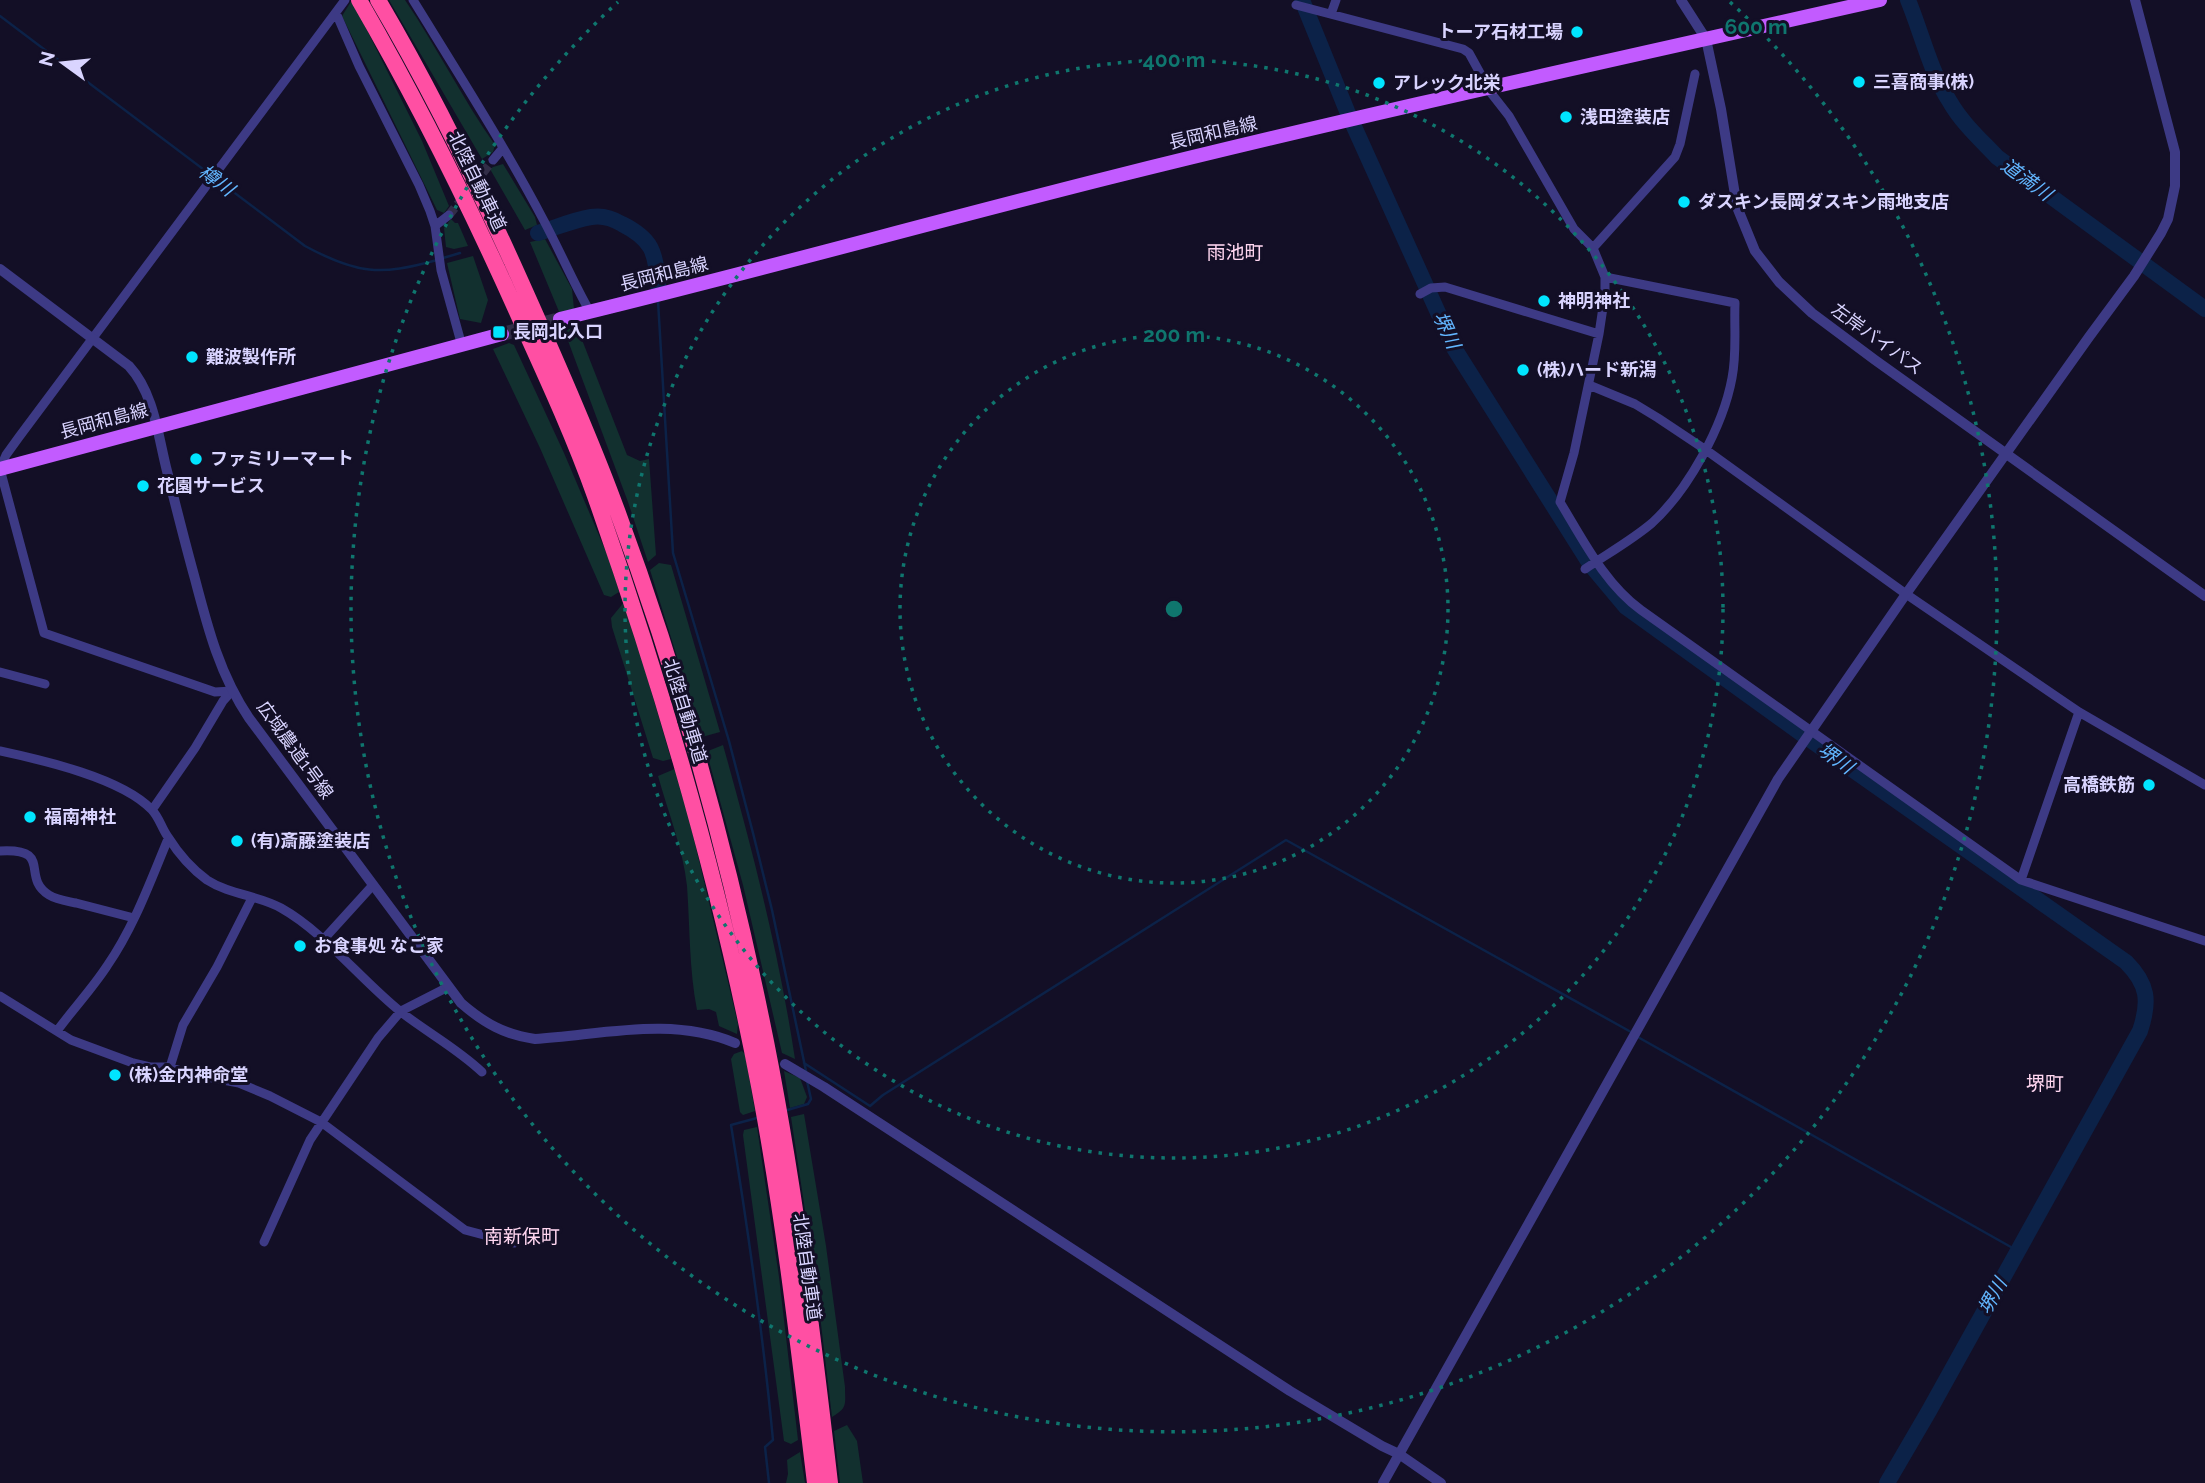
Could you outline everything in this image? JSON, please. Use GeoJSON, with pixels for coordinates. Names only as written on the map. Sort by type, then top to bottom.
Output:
{"type":"FeatureCollection","features":[{"type":"Feature","properties":{"kind":"highway","name":"北陸自動車道"},"geometry":{"type":"LineString","coordinates":[[359,0],[452,172],[556,400],[594,494],[678,751],[721,913],[758,1081],[788,1265],[815,1483]]}},
{"type":"Feature","properties":{"kind":"highway","name":"北陸自動車道"},"geometry":{"type":"LineString","coordinates":[[378,0],[428,89],[467,168],[567,383],[623,526],[674,678],[722,848],[764,1031],[788,1160],[830,1483]]}},
{"type":"Feature","properties":{"kind":"main road","name":"長岡和島線"},"geometry":{"type":"LineString","coordinates":[[560,319],[725,279],[1104,179],[1428,102],[1880,0]]}},
{"type":"Feature","properties":{"kind":"main road","name":"長岡和島線"},"geometry":{"type":"LineString","coordinates":[[0,469],[502,334]]}},
{"type":"Feature","properties":{"kind":"street"},"geometry":{"type":"LineString","coordinates":[[232,691],[215,692],[44,632],[0,469],[19,437],[345,0]]}},
{"type":"Feature","properties":{"kind":"street"},"geometry":{"type":"LineString","coordinates":[[413,0],[545,222],[571,279],[590,312]]}},
{"type":"Feature","properties":{"kind":"street"},"geometry":{"type":"LineString","coordinates":[[1331,14],[1336,0]]}},
{"type":"Feature","properties":{"kind":"street","name":"左岸バイパス"},"geometry":{"type":"LineString","coordinates":[[1681,0],[1706,39],[1737,207],[1755,251],[1779,282],[1812,313],[2205,596]]}},
{"type":"Feature","properties":{"kind":"street"},"geometry":{"type":"LineString","coordinates":[[1383,1483],[1771,791],[1906,594],[2150,253],[2168,219],[2175,186],[2175,152],[2135,0]]}},
{"type":"Feature","properties":{"kind":"street"},"geometry":{"type":"LineString","coordinates":[[1296,5],[1463,49],[1469,53],[1574,229],[1593,248],[1605,277],[1605,294],[1589,385],[1560,502],[1612,584],[1630,602],[2021,880],[2205,941]]}},
{"type":"Feature","properties":{"kind":"street"},"geometry":{"type":"LineString","coordinates":[[336,13],[359,66],[419,185],[435,226],[441,270],[462,346]]}},
{"type":"Feature","properties":{"kind":"street"},"geometry":{"type":"LineString","coordinates":[[1593,248],[1675,157],[1695,74]]}},
{"type":"Feature","properties":{"kind":"street"},"geometry":{"type":"LineString","coordinates":[[493,160],[503,148]]}},
{"type":"Feature","properties":{"kind":"street"},"geometry":{"type":"LineString","coordinates":[[435,226],[449,215]]}},
{"type":"Feature","properties":{"kind":"street","name":"広域農道1号線"},"geometry":{"type":"LineString","coordinates":[[0,268],[129,366],[137,375],[156,427],[212,645],[232,691],[249,718],[461,1003],[478,1018],[515,1037],[535,1039],[664,1028],[693,1031],[735,1043]]}},
{"type":"Feature","properties":{"kind":"street"},"geometry":{"type":"LineString","coordinates":[[1585,569],[1650,524],[1675,499],[1706,450],[1732,380],[1735,346],[1735,303],[1605,277]]}},
{"type":"Feature","properties":{"kind":"street"},"geometry":{"type":"LineString","coordinates":[[1420,294],[1431,288],[1446,288],[1599,334]]}},
{"type":"Feature","properties":{"kind":"street"},"geometry":{"type":"LineString","coordinates":[[1589,385],[1635,404],[1706,450],[1906,594],[2079,712],[2205,785]]}},
{"type":"Feature","properties":{"kind":"street"},"geometry":{"type":"LineString","coordinates":[[0,672],[45,684]]}},
{"type":"Feature","properties":{"kind":"street"},"geometry":{"type":"LineString","coordinates":[[152,810],[232,691]]}},
{"type":"Feature","properties":{"kind":"street"},"geometry":{"type":"LineString","coordinates":[[2021,880],[2079,712]]}},
{"type":"Feature","properties":{"kind":"street"},"geometry":{"type":"LineString","coordinates":[[0,751],[55,765],[105,781],[125,791],[152,810],[168,839],[196,872],[211,883],[281,908],[323,940],[401,1011],[482,1072]]}},
{"type":"Feature","properties":{"kind":"street"},"geometry":{"type":"LineString","coordinates":[[57,1031],[107,967],[134,918],[168,839]]}},
{"type":"Feature","properties":{"kind":"street"},"geometry":{"type":"LineString","coordinates":[[0,851],[27,853],[32,859],[40,888],[53,898],[134,918]]}},
{"type":"Feature","properties":{"kind":"street"},"geometry":{"type":"LineString","coordinates":[[323,940],[373,885]]}},
{"type":"Feature","properties":{"kind":"street"},"geometry":{"type":"LineString","coordinates":[[170,1067],[183,1026],[252,898]]}},
{"type":"Feature","properties":{"kind":"street"},"geometry":{"type":"LineString","coordinates":[[264,1242],[310,1140],[377,1038],[401,1011],[448,987]]}},
{"type":"Feature","properties":{"kind":"street"},"geometry":{"type":"LineString","coordinates":[[0,996],[82,1045],[150,1068],[170,1067],[186,1073],[239,1083],[321,1122],[465,1230],[514,1243]]}},
{"type":"Feature","properties":{"kind":"street"},"geometry":{"type":"LineString","coordinates":[[785,1064],[1290,1391],[1399,1454],[1441,1483]]}},
{"type":"Feature","properties":{"kind":"green space"},"geometry":{"type":"Polygon","coordinates":[[[352,0],[422,141],[449,206],[444,213],[437,210],[342,16],[352,0]]]}},
{"type":"Feature","properties":{"kind":"green space"},"geometry":{"type":"Polygon","coordinates":[[[389,0],[405,0],[495,145],[493,152],[482,159],[389,0]]]}},
{"type":"Feature","properties":{"kind":"green space"},"geometry":{"type":"Polygon","coordinates":[[[503,164],[535,217],[537,225],[525,230],[490,169],[503,164]]]}},
{"type":"Feature","properties":{"kind":"green space"},"geometry":{"type":"Polygon","coordinates":[[[451,219],[458,223],[468,246],[454,249],[446,247],[444,228],[451,219]]]}},
{"type":"Feature","properties":{"kind":"green space"},"geometry":{"type":"Polygon","coordinates":[[[545,239],[572,289],[574,309],[560,314],[530,242],[545,239]]]}},
{"type":"Feature","properties":{"kind":"green space"},"geometry":{"type":"Polygon","coordinates":[[[473,256],[488,300],[481,323],[460,319],[447,263],[473,256]]]}},
{"type":"Feature","properties":{"kind":"green space"},"geometry":{"type":"Polygon","coordinates":[[[577,327],[627,455],[640,461],[649,459],[656,555],[648,562],[564,330],[577,327]]]}},
{"type":"Feature","properties":{"kind":"green space"},"geometry":{"type":"Polygon","coordinates":[[[509,343],[514,345],[564,453],[612,566],[619,592],[611,597],[604,595],[540,448],[493,349],[509,343]]]}},
{"type":"Feature","properties":{"kind":"green space"},"geometry":{"type":"Polygon","coordinates":[[[659,563],[671,565],[720,732],[702,737],[650,570],[659,563]]]}},
{"type":"Feature","properties":{"kind":"green space"},"geometry":{"type":"Polygon","coordinates":[[[625,601],[671,759],[663,761],[653,758],[612,627],[611,618],[625,601]]]}},
{"type":"Feature","properties":{"kind":"green space"},"geometry":{"type":"Polygon","coordinates":[[[723,745],[764,901],[795,1059],[782,1053],[743,885],[709,761],[708,751],[723,745]]]}},
{"type":"Feature","properties":{"kind":"green space"},"geometry":{"type":"Polygon","coordinates":[[[677,768],[738,1024],[737,1034],[719,1026],[716,1012],[709,1009],[697,1010],[685,872],[658,776],[677,768]]]}},
{"type":"Feature","properties":{"kind":"green space"},"geometry":{"type":"Polygon","coordinates":[[[742,1051],[745,1054],[755,1111],[743,1115],[740,1112],[731,1059],[734,1054],[742,1051]]]}},
{"type":"Feature","properties":{"kind":"green space"},"geometry":{"type":"Polygon","coordinates":[[[784,1071],[800,1078],[807,1097],[804,1104],[790,1108],[784,1071]]]}},
{"type":"Feature","properties":{"kind":"green space"},"geometry":{"type":"Polygon","coordinates":[[[804,1114],[826,1246],[845,1387],[844,1405],[841,1411],[832,1417],[817,1290],[791,1117],[804,1114]]]}},
{"type":"Feature","properties":{"kind":"green space"},"geometry":{"type":"Polygon","coordinates":[[[757,1127],[779,1277],[798,1440],[791,1444],[784,1441],[743,1135],[744,1130],[757,1127]]]}},
{"type":"Feature","properties":{"kind":"green space"},"geometry":{"type":"Polygon","coordinates":[[[847,1425],[857,1441],[863,1483],[840,1483],[834,1431],[847,1425]]]}},
{"type":"Feature","properties":{"kind":"green space"},"geometry":{"type":"Polygon","coordinates":[[[800,1452],[805,1483],[786,1483],[787,1460],[800,1452]]]}},
{"type":"Feature","properties":{"kind":"waterway","name":"堺川"},"geometry":{"type":"LineString","coordinates":[[1302,0],[1347,111],[1454,348],[1590,564],[1626,607],[2126,962],[2143,986],[2146,1002],[2140,1031],[1887,1483]]}},
{"type":"Feature","properties":{"kind":"waterway","name":"道満川"},"geometry":{"type":"LineString","coordinates":[[1908,0],[1943,90],[1960,117],[1978,138],[1997,157],[2205,309]]}},
{"type":"Feature","properties":{"kind":"waterway","name":"樽川"},"geometry":{"type":"LineString","coordinates":[[0,16],[305,246],[340,262],[369,270],[400,268],[437,260]]}},
{"type":"Feature","properties":{"kind":"waterway","name":"樽川"},"geometry":{"type":"LineString","coordinates":[[538,233],[591,217],[614,220],[646,241],[654,255],[658,285]]}},
{"type":"Feature","properties":{"kind":"waterway","name":"樽川"},"geometry":{"type":"LineString","coordinates":[[443,258],[460,253]]}},
{"type":"Feature","properties":{"kind":"waterway"},"geometry":{"type":"LineString","coordinates":[[658,301],[673,553],[729,741],[753,833],[806,1071]]}},
{"type":"Feature","properties":{"kind":"waterway"},"geometry":{"type":"LineString","coordinates":[[804,1063],[870,1106],[883,1095],[1286,840],[1631,1032]]}},
{"type":"Feature","properties":{"kind":"waterway"},"geometry":{"type":"LineString","coordinates":[[1636,1036],[2018,1251]]}},
{"type":"Feature","properties":{"kind":"waterway"},"geometry":{"type":"LineString","coordinates":[[784,1111],[808,1104],[811,1099],[807,1081]]}},
{"type":"Feature","properties":{"kind":"waterway"},"geometry":{"type":"LineString","coordinates":[[757,1118],[731,1125],[755,1282],[769,1400],[773,1440],[765,1447],[769,1483]]}},
{"type":"Feature","properties":{"kind":"tunnel"},"geometry":{"type":"LineString","coordinates":[[449,215],[493,160]]}},
{"type":"Feature","properties":{"kind":"tunnel"},"geometry":{"type":"LineString","coordinates":[[502,334],[560,319]]}},
{"type":"Feature","properties":{"kind":"place","name":"トーア石材工場"},"geometry":{"type":"Point","coordinates":[1577,32]}},
{"type":"Feature","properties":{"kind":"place","name":"三喜商事(株)"},"geometry":{"type":"Point","coordinates":[1859,82]}},
{"type":"Feature","properties":{"kind":"place","name":"アレック北栄"},"geometry":{"type":"Point","coordinates":[1379,83]}},
{"type":"Feature","properties":{"kind":"place","name":"浅田塗装店"},"geometry":{"type":"Point","coordinates":[1566,117]}},
{"type":"Feature","properties":{"kind":"place","name":"ダスキン長岡ダスキン雨地支店"},"geometry":{"type":"Point","coordinates":[1684,202]}},
{"type":"Feature","properties":{"kind":"place","name":"神明神社"},"geometry":{"type":"Point","coordinates":[1544,301]}},
{"type":"Feature","properties":{"kind":"place","name":"長岡北入口"},"geometry":{"type":"Point","coordinates":[499,332]}},
{"type":"Feature","properties":{"kind":"place","name":"難波製作所"},"geometry":{"type":"Point","coordinates":[192,357]}},
{"type":"Feature","properties":{"kind":"place","name":"(株)ハード新潟"},"geometry":{"type":"Point","coordinates":[1523,370]}},
{"type":"Feature","properties":{"kind":"place","name":"ファミリーマート"},"geometry":{"type":"Point","coordinates":[196,459]}},
{"type":"Feature","properties":{"kind":"place","name":"花園サービス"},"geometry":{"type":"Point","coordinates":[143,486]}},
{"type":"Feature","properties":{"kind":"place","name":"高橋鉄筋"},"geometry":{"type":"Point","coordinates":[2149,785]}},
{"type":"Feature","properties":{"kind":"place","name":"福南神社"},"geometry":{"type":"Point","coordinates":[30,817]}},
{"type":"Feature","properties":{"kind":"place","name":"(有)斎藤塗装店"},"geometry":{"type":"Point","coordinates":[237,841]}},
{"type":"Feature","properties":{"kind":"place","name":"お食事処 なご家"},"geometry":{"type":"Point","coordinates":[300,946]}},
{"type":"Feature","properties":{"kind":"place","name":"(株)金内神命堂"},"geometry":{"type":"Point","coordinates":[115,1075]}},
{"type":"Feature","properties":{"kind":"district","name":"雨池町"},"geometry":{"type":"Point","coordinates":[1235,252]}},
{"type":"Feature","properties":{"kind":"district","name":"堺町"},"geometry":{"type":"Point","coordinates":[2045,1083]}},
{"type":"Feature","properties":{"kind":"district","name":"南新保町"},"geometry":{"type":"Point","coordinates":[522,1236]}}]}
